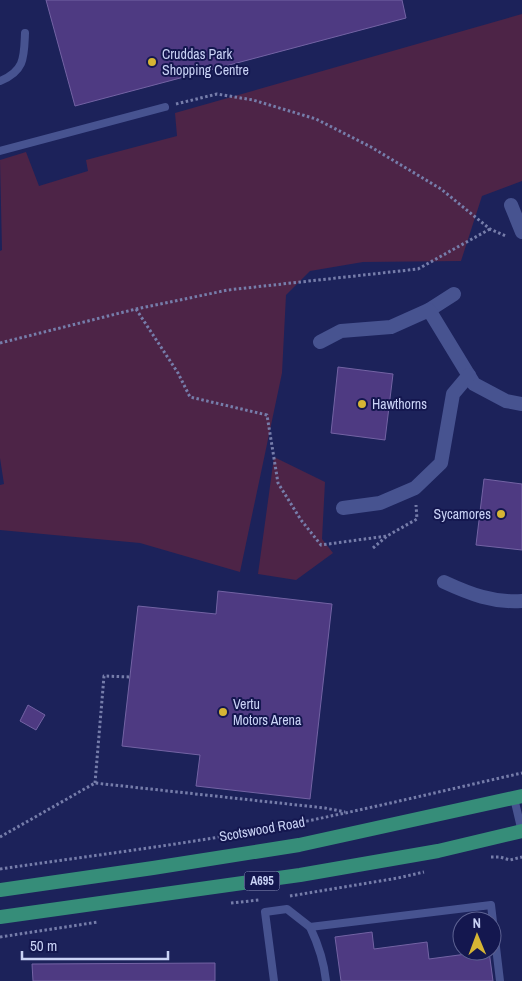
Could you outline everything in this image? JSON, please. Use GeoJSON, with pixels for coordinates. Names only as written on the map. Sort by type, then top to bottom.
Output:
{"type":"FeatureCollection","features":[{"type":"Feature","properties":{"kind":"main road","name":"Scotswood Road"},"geometry":{"type":"LineString","coordinates":[[0,890],[153,868],[299,844],[518,797]]}},
{"type":"Feature","properties":{"kind":"main road","name":"A695"},"geometry":{"type":"LineString","coordinates":[[0,917],[300,876],[428,852],[522,831]]}},
{"type":"Feature","properties":{"kind":"street"},"geometry":{"type":"LineString","coordinates":[[511,205],[518,236]]}},
{"type":"Feature","properties":{"kind":"street"},"geometry":{"type":"LineString","coordinates":[[320,342],[341,332],[392,327],[429,310],[454,294]]}},
{"type":"Feature","properties":{"kind":"street"},"geometry":{"type":"LineString","coordinates":[[429,310],[474,384],[506,401],[522,404]]}},
{"type":"Feature","properties":{"kind":"street"},"geometry":{"type":"LineString","coordinates":[[343,508],[380,503],[416,488],[441,463],[453,394],[469,375]]}},
{"type":"Feature","properties":{"kind":"street"},"geometry":{"type":"LineString","coordinates":[[444,582],[483,598],[501,602],[522,601]]}},
{"type":"Feature","properties":{"kind":"lane"},"geometry":{"type":"LineString","coordinates":[[0,82],[15,74],[24,59],[25,33]]}},
{"type":"Feature","properties":{"kind":"lane"},"geometry":{"type":"LineString","coordinates":[[0,151],[165,107]]}},
{"type":"Feature","properties":{"kind":"lane"},"geometry":{"type":"LineString","coordinates":[[518,797],[522,831]]}},
{"type":"Feature","properties":{"kind":"lane"},"geometry":{"type":"LineString","coordinates":[[310,928],[491,905],[500,981]]}},
{"type":"Feature","properties":{"kind":"lane"},"geometry":{"type":"LineString","coordinates":[[274,981],[265,912],[287,909],[310,928],[320,947],[326,981]]}},
{"type":"Feature","properties":{"kind":"path"},"geometry":{"type":"LineString","coordinates":[[165,107],[217,94],[253,100],[316,119],[372,147],[441,189],[490,229],[518,236]]}},
{"type":"Feature","properties":{"kind":"path"},"geometry":{"type":"LineString","coordinates":[[0,343],[136,309],[228,290],[418,269],[490,229]]}},
{"type":"Feature","properties":{"kind":"path"},"geometry":{"type":"LineString","coordinates":[[136,309],[178,373],[190,397],[267,415],[278,483],[301,520],[321,545],[387,536]]}},
{"type":"Feature","properties":{"kind":"path"},"geometry":{"type":"LineString","coordinates":[[373,548],[387,536],[417,519],[416,488]]}},
{"type":"Feature","properties":{"kind":"path"},"geometry":{"type":"LineString","coordinates":[[95,782],[104,676],[130,677]]}},
{"type":"Feature","properties":{"kind":"path","name":"Scotswood Road"},"geometry":{"type":"LineString","coordinates":[[0,869],[177,844],[348,812],[522,773]]}},
{"type":"Feature","properties":{"kind":"path"},"geometry":{"type":"LineString","coordinates":[[0,837],[95,782],[348,812]]}},
{"type":"Feature","properties":{"kind":"shaded area"},"geometry":{"type":"Polygon","coordinates":[[[522,14],[522,181],[482,196],[461,261],[363,262],[310,271],[286,295],[282,373],[240,572],[140,543],[0,530],[0,485],[4,484],[0,458],[0,251],[2,250],[0,160],[26,152],[39,186],[88,171],[86,160],[177,136],[175,113],[522,14]]]}},
{"type":"Feature","properties":{"kind":"shaded area"},"geometry":{"type":"Polygon","coordinates":[[[274,457],[325,482],[322,539],[333,553],[296,580],[258,574],[274,457]]]}},
{"type":"Feature","properties":{"kind":"building","name":"Cruddas Park Shopping Centre"},"geometry":{"type":"Polygon","coordinates":[[[46,0],[402,0],[406,18],[75,106],[46,0]]]}},
{"type":"Feature","properties":{"kind":"building","name":"Hawthorns"},"geometry":{"type":"Polygon","coordinates":[[[338,367],[393,374],[385,440],[331,433],[338,367]]]}},
{"type":"Feature","properties":{"kind":"building","name":"Sycamores"},"geometry":{"type":"Polygon","coordinates":[[[484,479],[522,484],[522,550],[476,545],[484,479]]]}},
{"type":"Feature","properties":{"kind":"building","name":"Vertu Motors Arena"},"geometry":{"type":"Polygon","coordinates":[[[218,591],[332,604],[310,799],[196,786],[200,755],[122,746],[138,606],[216,614],[218,591]]]}},
{"type":"Feature","properties":{"kind":"building"},"geometry":{"type":"Polygon","coordinates":[[[28,705],[45,715],[36,730],[20,721],[28,705]]]}},
{"type":"Feature","properties":{"kind":"building"},"geometry":{"type":"Polygon","coordinates":[[[372,932],[374,949],[427,942],[429,959],[452,956],[452,961],[490,961],[493,981],[341,981],[335,937],[372,932]]]}},
{"type":"Feature","properties":{"kind":"building"},"geometry":{"type":"Polygon","coordinates":[[[215,963],[215,981],[33,981],[32,964],[215,963]]]}},
{"type":"Feature","properties":{"kind":"place","name":"Cruddas Park Shopping Centre"},"geometry":{"type":"Point","coordinates":[152,62]}},
{"type":"Feature","properties":{"kind":"place","name":"Hawthorns"},"geometry":{"type":"Point","coordinates":[362,404]}},
{"type":"Feature","properties":{"kind":"place","name":"Sycamores"},"geometry":{"type":"Point","coordinates":[501,514]}},
{"type":"Feature","properties":{"kind":"place","name":"Vertu Motors Arena"},"geometry":{"type":"Point","coordinates":[223,712]}}]}
